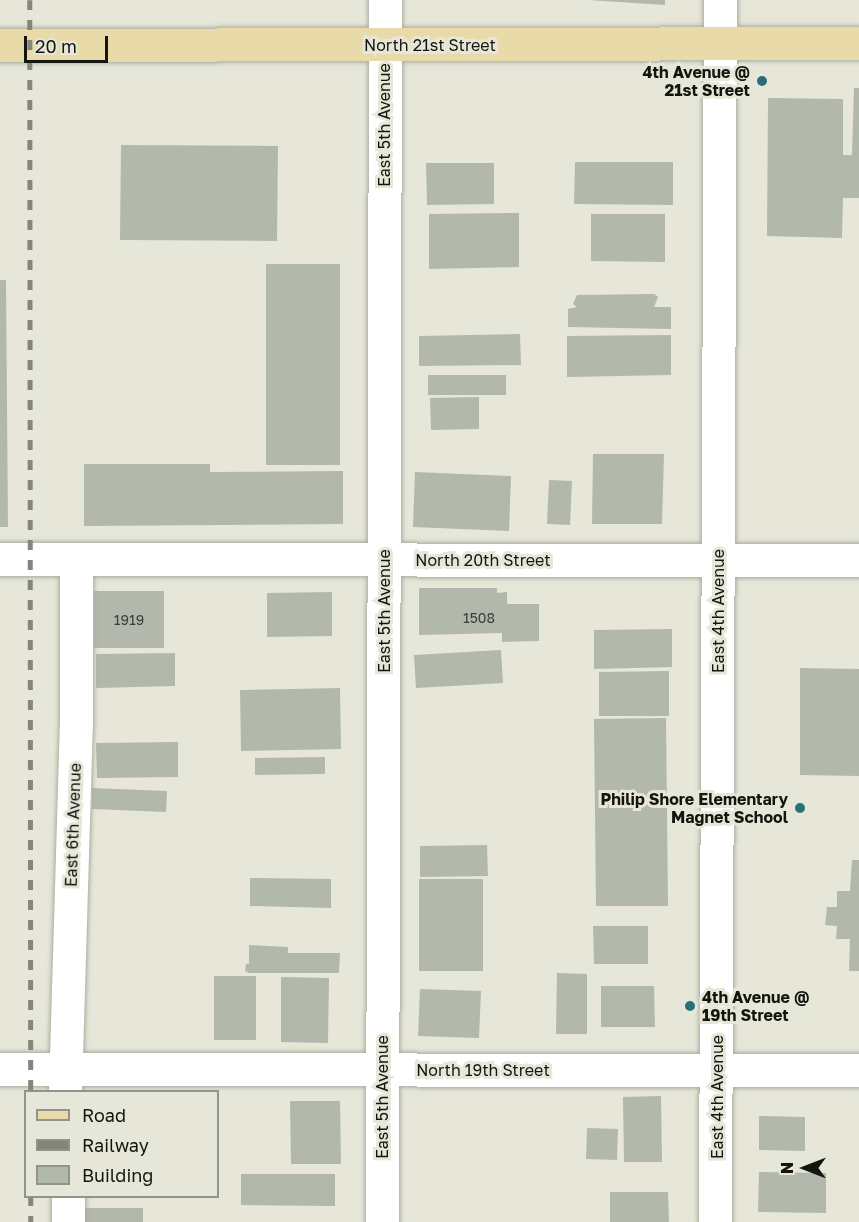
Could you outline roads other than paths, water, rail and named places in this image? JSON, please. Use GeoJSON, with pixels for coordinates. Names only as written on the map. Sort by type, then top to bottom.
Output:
{"type":"FeatureCollection","features":[{"type":"Feature","properties":{"kind":"main road","name":"North 21st Street"},"geometry":{"type":"LineString","coordinates":[[0,45],[859,43]]}},
{"type":"Feature","properties":{"kind":"street","name":"East 5th Avenue"},"geometry":{"type":"LineString","coordinates":[[382,1222],[385,0]]}},
{"type":"Feature","properties":{"kind":"street","name":"East 4th Avenue"},"geometry":{"type":"LineString","coordinates":[[715,1222],[720,0]]}},
{"type":"Feature","properties":{"kind":"street","name":"North 20th Street"},"geometry":{"type":"LineString","coordinates":[[0,559],[859,560]]}},
{"type":"Feature","properties":{"kind":"street","name":"East 6th Avenue"},"geometry":{"type":"LineString","coordinates":[[65,1080],[76,726],[76,559]]}},
{"type":"Feature","properties":{"kind":"street","name":"North 19th Street"},"geometry":{"type":"LineString","coordinates":[[0,1069],[65,1080],[382,1070],[859,1070]]}},
{"type":"Feature","properties":{"kind":"street"},"geometry":{"type":"LineString","coordinates":[[68,1198],[68,1222]]}},
{"type":"Feature","properties":{"kind":"railway"},"geometry":{"type":"LineString","coordinates":[[30,0],[31,1090]]}},
{"type":"Feature","properties":{"kind":"railway"},"geometry":{"type":"LineString","coordinates":[[31,1198],[31,1222]]}},
{"type":"Feature","properties":{"kind":"place","name":"4th Avenue @ 21st Street"},"geometry":{"type":"Point","coordinates":[762,81]}},
{"type":"Feature","properties":{"kind":"place","name":"Philip Shore Elementary Magnet School"},"geometry":{"type":"Point","coordinates":[800,808]}},
{"type":"Feature","properties":{"kind":"place","name":"4th Avenue @ 19th Street"},"geometry":{"type":"Point","coordinates":[690,1006]}}]}
